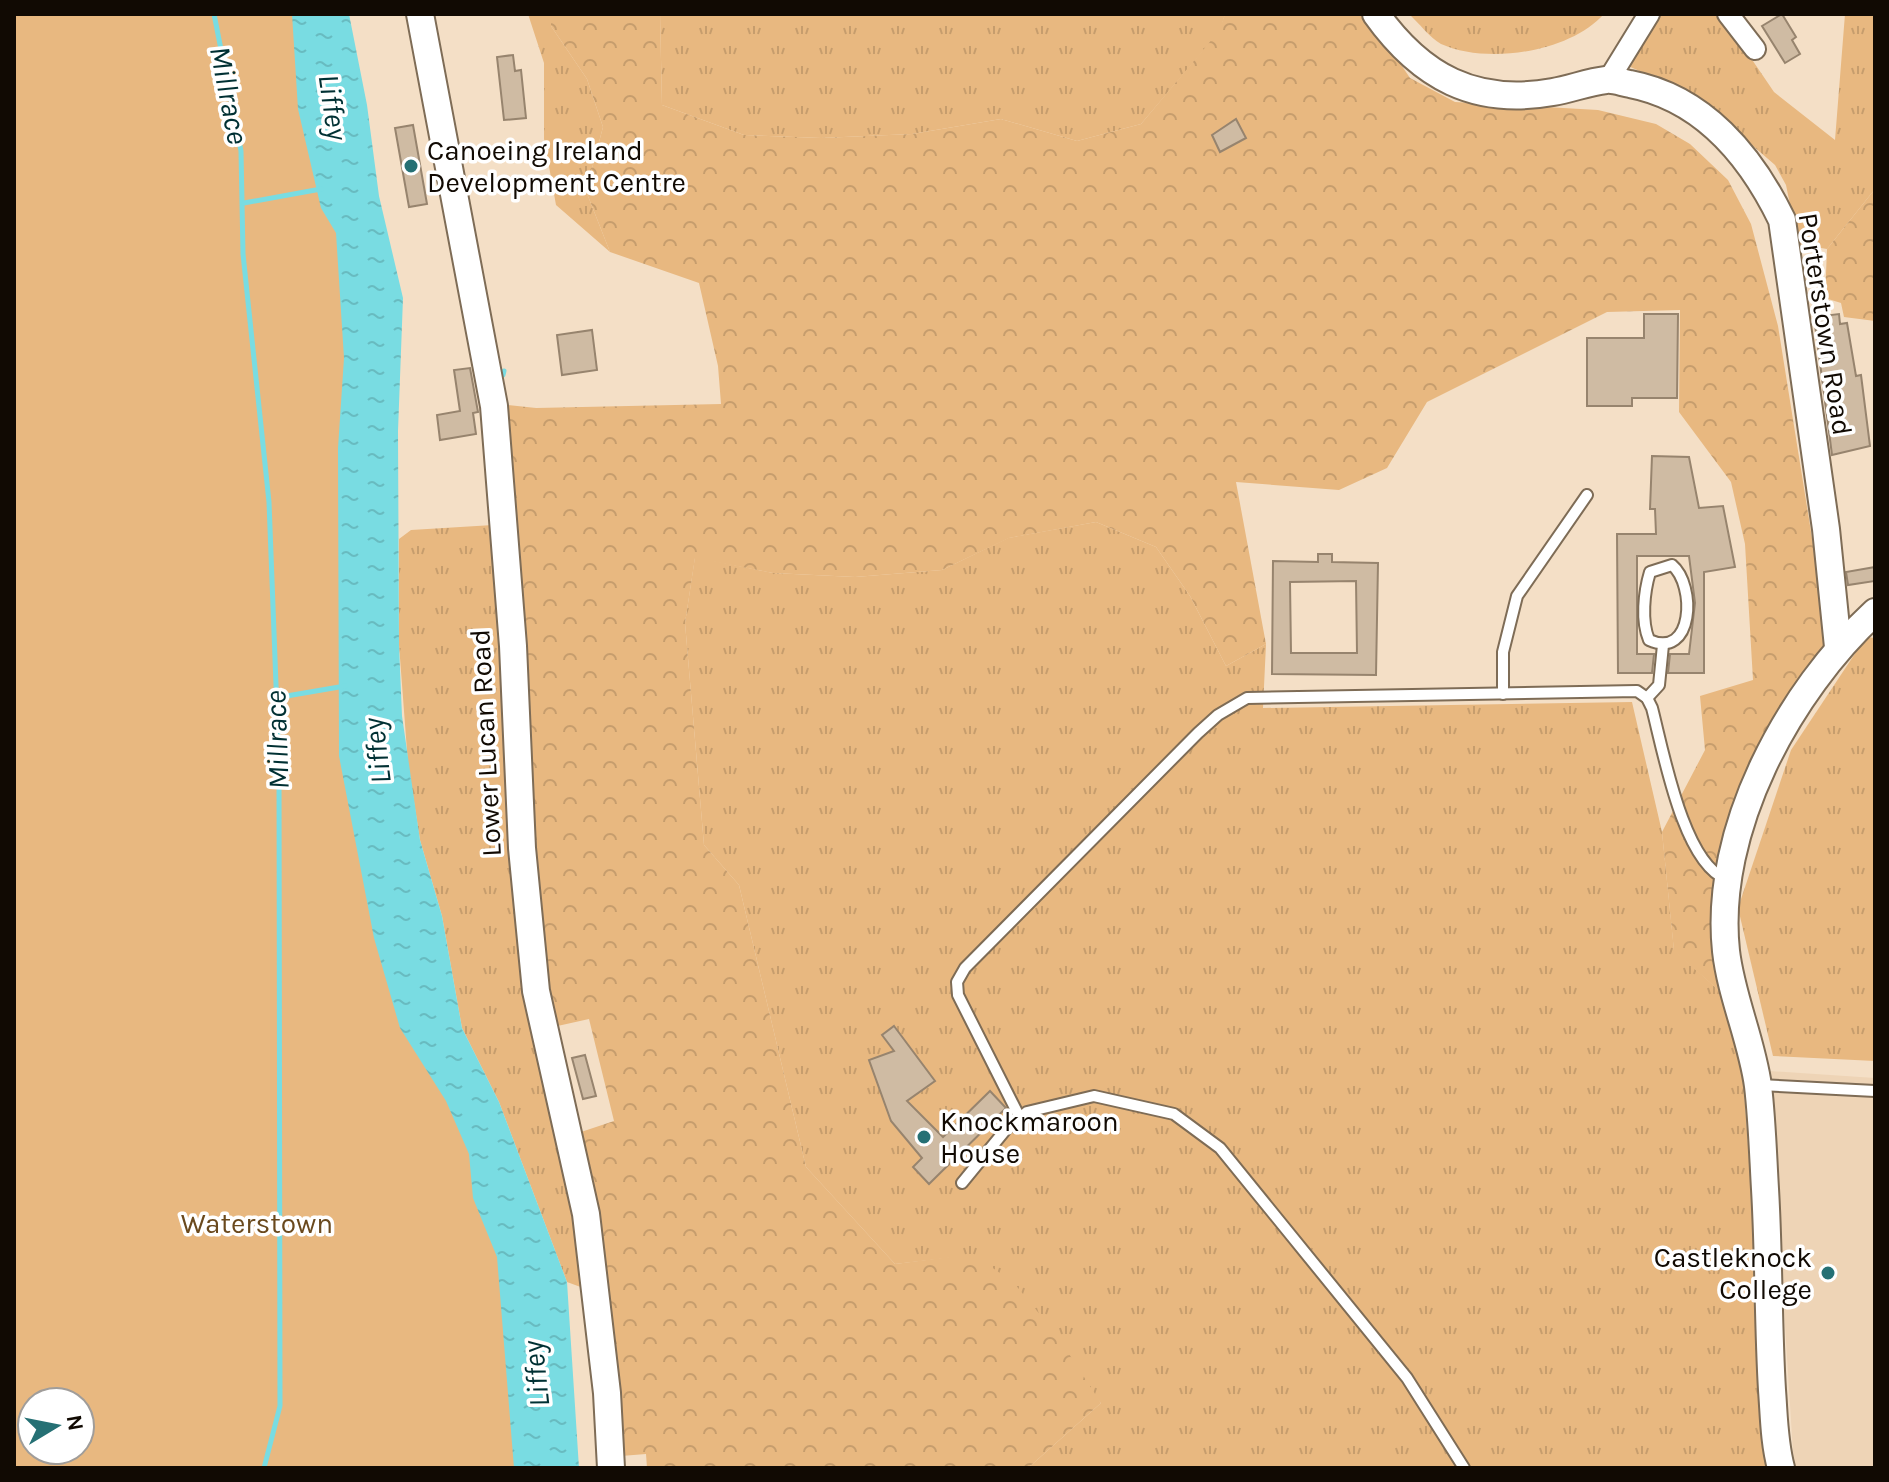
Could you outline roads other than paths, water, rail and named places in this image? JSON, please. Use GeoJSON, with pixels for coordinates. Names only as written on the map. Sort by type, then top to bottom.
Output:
{"type":"FeatureCollection","features":[{"type":"Feature","properties":{"kind":"street","name":"Lower Lucan Road"},"geometry":{"type":"LineString","coordinates":[[420,14],[494,406],[513,646],[522,848],[536,991],[586,1214],[607,1393],[611,1468]]}},
{"type":"Feature","properties":{"kind":"street","name":"Porterstown Road"},"geometry":{"type":"LineString","coordinates":[[1376,14],[1420,65],[1458,86],[1482,93],[1550,93],[1609,79],[1657,89],[1698,113],[1739,149],[1762,179],[1782,220],[1826,529],[1838,647]]}},
{"type":"Feature","properties":{"kind":"street"},"geometry":{"type":"LineString","coordinates":[[1609,79],[1649,14]]}},
{"type":"Feature","properties":{"kind":"street"},"geometry":{"type":"LineString","coordinates":[[1728,14],[1755,49]]}},
{"type":"Feature","properties":{"kind":"street"},"geometry":{"type":"LineString","coordinates":[[1781,1468],[1776,1450],[1770,1357],[1767,1221],[1758,1085],[1726,952],[1726,880],[1741,821],[1802,693],[1838,647],[1875,612]]}},
{"type":"Feature","properties":{"kind":"lane"},"geometry":{"type":"LineString","coordinates":[[1503,694],[1503,652],[1517,596],[1587,495]]}},
{"type":"Feature","properties":{"kind":"lane"},"geometry":{"type":"LineString","coordinates":[[1672,565],[1683,580],[1685,631],[1680,638],[1663,645],[1649,640],[1644,629],[1646,584],[1650,572],[1672,565]]}},
{"type":"Feature","properties":{"kind":"lane"},"geometry":{"type":"LineString","coordinates":[[1647,698],[1659,685],[1663,645]]}},
{"type":"Feature","properties":{"kind":"lane"},"geometry":{"type":"LineString","coordinates":[[1019,1116],[968,1019],[957,982],[965,968],[1218,715],[1236,703],[1262,696],[1503,694],[1612,688],[1637,691],[1647,698],[1670,781],[1692,841],[1714,875],[1726,880]]}},
{"type":"Feature","properties":{"kind":"lane"},"geometry":{"type":"LineString","coordinates":[[1758,1085],[1875,1091]]}},
{"type":"Feature","properties":{"kind":"lane"},"geometry":{"type":"LineString","coordinates":[[962,1183],[1019,1116],[1094,1096],[1174,1114],[1220,1148],[1407,1378],[1464,1468]]}},
{"type":"Feature","properties":{"kind":"water","name":"Liffey"},"geometry":{"type":"Polygon","coordinates":[[[292,14],[349,14],[367,105],[379,196],[403,298],[398,431],[399,645],[402,716],[420,840],[442,916],[462,1028],[499,1102],[567,1282],[579,1468],[514,1468],[497,1257],[473,1198],[469,1154],[446,1101],[400,1028],[374,938],[339,756],[338,448],[344,358],[336,233],[321,208],[298,109],[292,14]]]}},
{"type":"Feature","properties":{"kind":"waterway","name":"Millrace"},"geometry":{"type":"LineString","coordinates":[[214,14],[241,151],[243,254],[269,502],[279,763],[280,1406],[264,1468]]}},
{"type":"Feature","properties":{"kind":"waterway"},"geometry":{"type":"LineString","coordinates":[[244,203],[321,189]]}},
{"type":"Feature","properties":{"kind":"waterway"},"geometry":{"type":"LineString","coordinates":[[503,375],[504,371]]}},
{"type":"Feature","properties":{"kind":"waterway"},"geometry":{"type":"LineString","coordinates":[[275,698],[345,686]]}},
{"type":"Feature","properties":{"kind":"place","name":"Canoeing Ireland Development Centre"},"geometry":{"type":"Point","coordinates":[411,166]}},
{"type":"Feature","properties":{"kind":"place","name":"Knockmaroon House"},"geometry":{"type":"Point","coordinates":[924,1137]}},
{"type":"Feature","properties":{"kind":"place","name":"Castleknock College"},"geometry":{"type":"Point","coordinates":[1828,1273]}},
{"type":"Feature","properties":{"kind":"park label","name":"Waterstown"},"geometry":{"type":"Point","coordinates":[257,1223]}}]}
